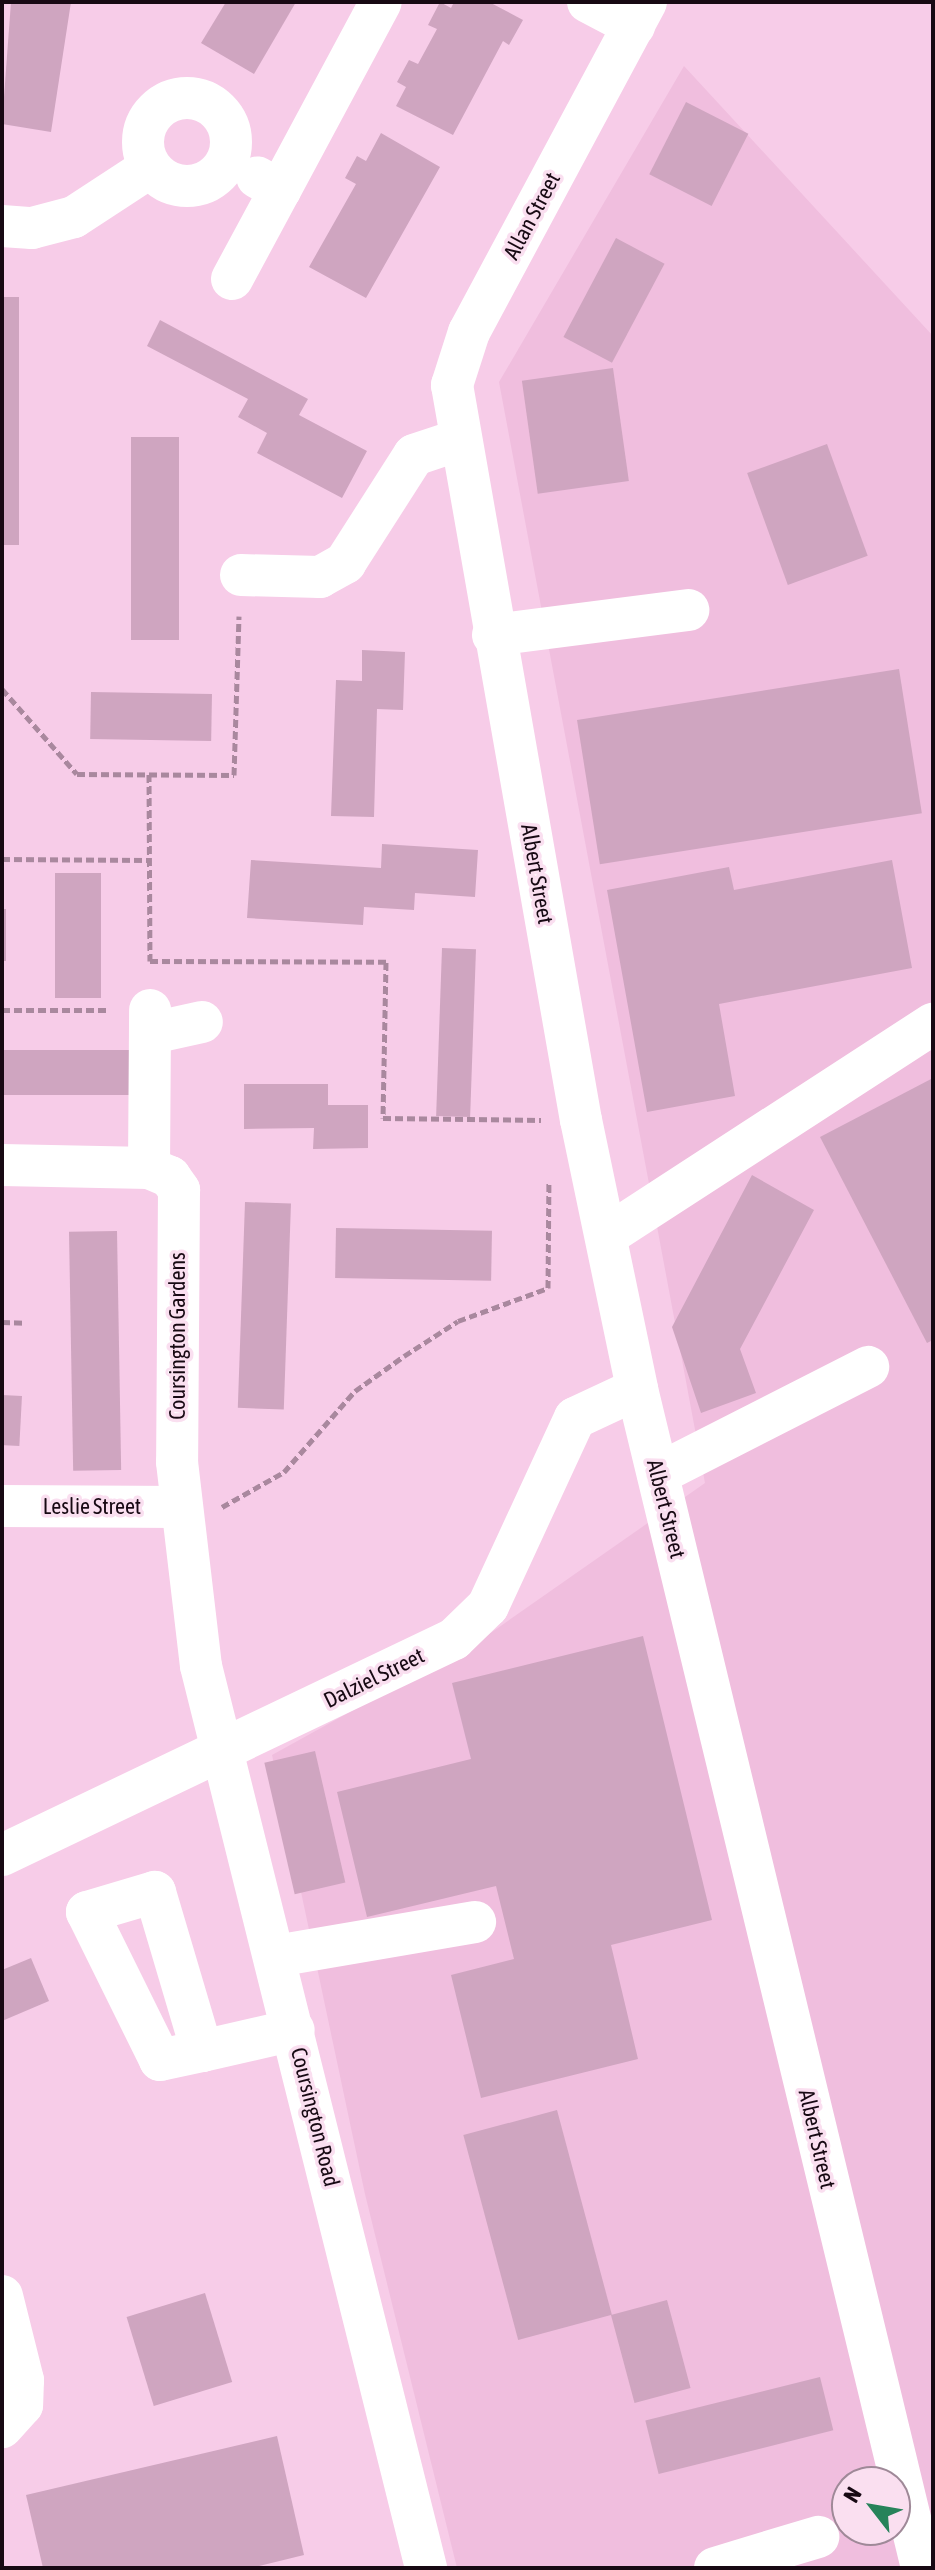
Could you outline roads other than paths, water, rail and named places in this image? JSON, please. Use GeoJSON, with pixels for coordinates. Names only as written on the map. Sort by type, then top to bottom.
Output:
{"type":"FeatureCollection","features":[{"type":"Feature","properties":{"kind":"street"},"geometry":{"type":"LineString","coordinates":[[232,279],[381,2]]}},
{"type":"Feature","properties":{"kind":"street"},"geometry":{"type":"LineString","coordinates":[[588,2],[640,14]]}},
{"type":"Feature","properties":{"kind":"street","name":"Allan Street"},"geometry":{"type":"LineString","coordinates":[[459,440],[452,385],[469,332],[640,14]]}},
{"type":"Feature","properties":{"kind":"street"},"geometry":{"type":"LineString","coordinates":[[178,98],[205,101],[226,119],[228,160],[196,185],[169,181],[149,168],[142,135],[155,112],[178,98]]}},
{"type":"Feature","properties":{"kind":"street"},"geometry":{"type":"LineString","coordinates":[[228,160],[280,190]]}},
{"type":"Feature","properties":{"kind":"street"},"geometry":{"type":"LineString","coordinates":[[2,226],[32,228],[74,217],[149,168]]}},
{"type":"Feature","properties":{"kind":"street"},"geometry":{"type":"LineString","coordinates":[[241,575],[320,577],[345,563],[414,455],[459,440]]}},
{"type":"Feature","properties":{"kind":"street","name":"Albert Street"},"geometry":{"type":"LineString","coordinates":[[459,440],[581,1120],[637,1389],[920,2510],[922,2568]]}},
{"type":"Feature","properties":{"kind":"street"},"geometry":{"type":"LineString","coordinates":[[493,635],[688,610]]}},
{"type":"Feature","properties":{"kind":"street"},"geometry":{"type":"LineString","coordinates":[[2,1165],[149,1168],[151,1021],[202,1022]]}},
{"type":"Feature","properties":{"kind":"street"},"geometry":{"type":"LineString","coordinates":[[606,1236],[933,1024]]}},
{"type":"Feature","properties":{"kind":"street","name":"Coursington Gardens"},"geometry":{"type":"LineString","coordinates":[[149,1168],[170,1177],[179,1190],[181,1507],[201,1666]]}},
{"type":"Feature","properties":{"kind":"street"},"geometry":{"type":"LineString","coordinates":[[658,1474],[868,1367]]}},
{"type":"Feature","properties":{"kind":"street","name":"Dalziel Street"},"geometry":{"type":"LineString","coordinates":[[2,1855],[454,1639],[488,1606],[575,1418],[637,1389]]}},
{"type":"Feature","properties":{"kind":"street","name":"Leslie Street"},"geometry":{"type":"LineString","coordinates":[[2,1506],[181,1507]]}},
{"type":"Feature","properties":{"kind":"street","name":"Coursington Road"},"geometry":{"type":"LineString","coordinates":[[201,1666],[220,1753],[276,1956],[426,2568]]}},
{"type":"Feature","properties":{"kind":"street"},"geometry":{"type":"LineString","coordinates":[[276,1956],[475,1922]]}},
{"type":"Feature","properties":{"kind":"street"},"geometry":{"type":"LineString","coordinates":[[202,2051],[294,2030]]}},
{"type":"Feature","properties":{"kind":"street"},"geometry":{"type":"LineString","coordinates":[[2,2296],[23,2380],[22,2405],[2,2427]]}},
{"type":"Feature","properties":{"kind":"street"},"geometry":{"type":"LineString","coordinates":[[715,2568],[818,2537]]}}]}
